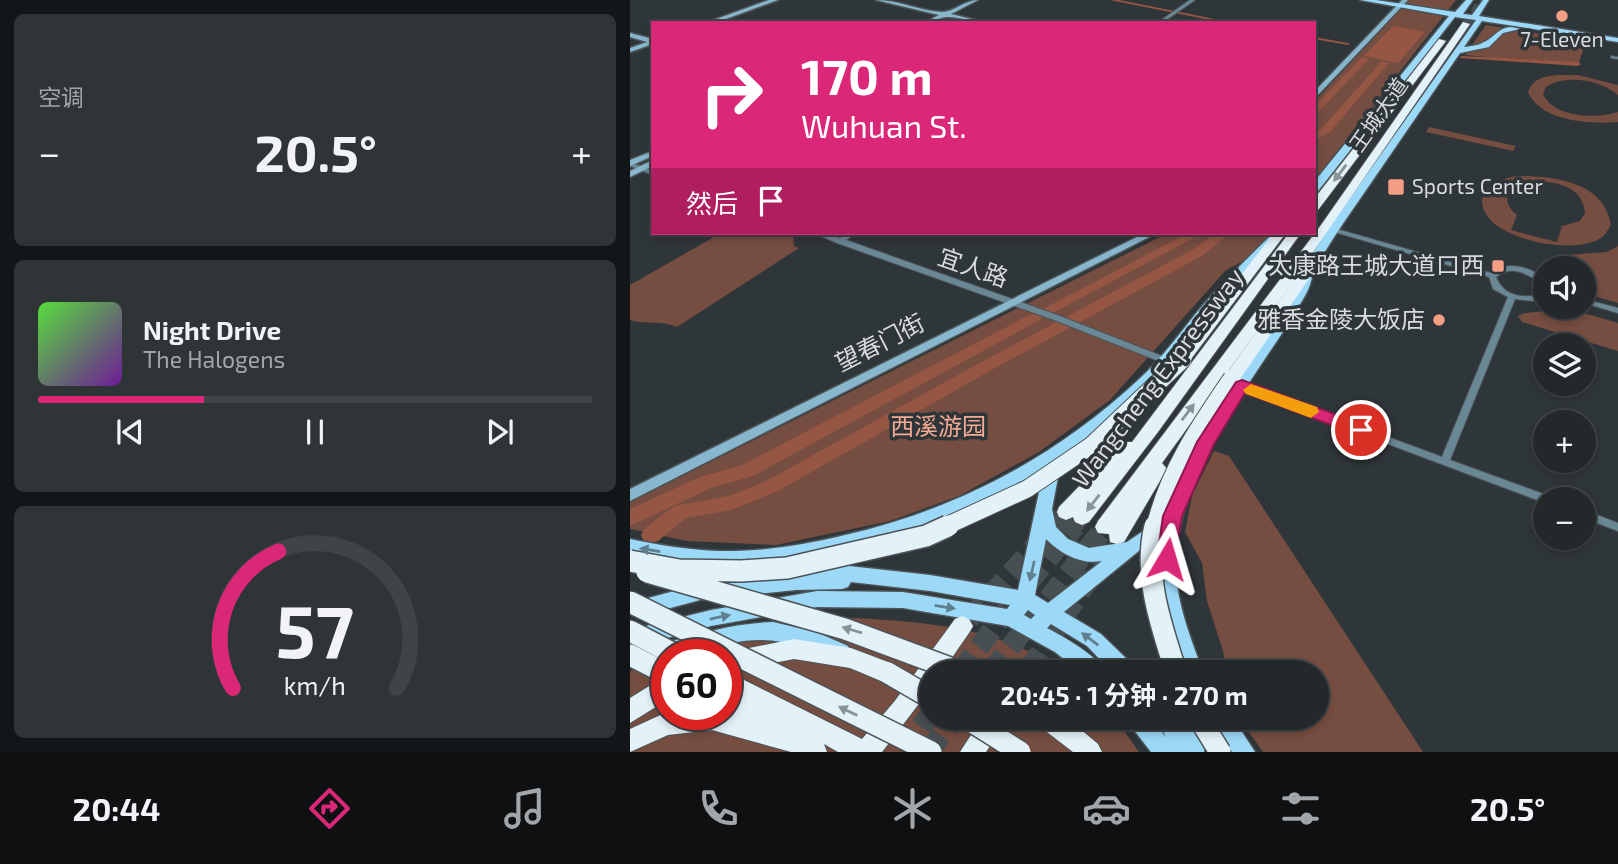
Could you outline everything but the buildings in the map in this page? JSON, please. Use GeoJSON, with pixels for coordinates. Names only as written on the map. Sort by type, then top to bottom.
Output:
{"type":"FeatureCollection","features":[{"type":"Feature","properties":{"kind":"highway","name":"王城大道"},"geometry":{"type":"LineString","coordinates":[[1316,204],[1380,114],[1459,18]]}},
{"type":"Feature","properties":{"kind":"highway","name":"王城大道"},"geometry":{"type":"LineString","coordinates":[[1329,229],[1337,210],[1397,123],[1459,18]]}},
{"type":"Feature","properties":{"kind":"highway"},"geometry":{"type":"LineString","coordinates":[[1397,123],[1413,116]]}},
{"type":"Feature","properties":{"kind":"highway","name":"Wangcheng Expressway"},"geometry":{"type":"LineString","coordinates":[[1117,537],[1160,466],[1171,435],[1329,229]]}},
{"type":"Feature","properties":{"kind":"highway"},"geometry":{"type":"LineString","coordinates":[[630,561],[679,570],[741,571],[787,568],[926,536],[1027,489],[1092,445],[1254,269],[1279,235]]}},
{"type":"Feature","properties":{"kind":"highway","name":"Wangcheng Expressway"},"geometry":{"type":"LineString","coordinates":[[1074,514],[1119,453],[1152,428],[1294,235]]}},
{"type":"Feature","properties":{"kind":"highway"},"geometry":{"type":"LineString","coordinates":[[1255,324],[1310,267]]}},
{"type":"Feature","properties":{"kind":"highway"},"geometry":{"type":"LineString","coordinates":[[1173,660],[1157,605],[1151,558],[1157,519],[1167,486],[1191,438],[1237,382],[1310,267]]}},
{"type":"Feature","properties":{"kind":"highway"},"geometry":{"type":"LineString","coordinates":[[1233,317],[1254,269]]}},
{"type":"Feature","properties":{"kind":"highway"},"geometry":{"type":"LineString","coordinates":[[630,567],[732,599],[858,631],[935,660]]}},
{"type":"Feature","properties":{"kind":"highway"},"geometry":{"type":"LineString","coordinates":[[630,602],[931,752]]}},
{"type":"Feature","properties":{"kind":"highway"},"geometry":{"type":"LineString","coordinates":[[742,690],[865,752],[902,710],[962,626]]}},
{"type":"Feature","properties":{"kind":"highway"},"geometry":{"type":"LineString","coordinates":[[630,631],[651,642]]}},
{"type":"Feature","properties":{"kind":"highway"},"geometry":{"type":"LineString","coordinates":[[742,659],[794,649],[851,658],[888,673],[919,691]]}},
{"type":"Feature","properties":{"kind":"highway"},"geometry":{"type":"LineString","coordinates":[[630,655],[651,666]]}},
{"type":"Feature","properties":{"kind":"highway"},"geometry":{"type":"LineString","coordinates":[[630,712],[651,697]]}},
{"type":"Feature","properties":{"kind":"highway"},"geometry":{"type":"LineString","coordinates":[[742,713],[816,752]]}},
{"type":"Feature","properties":{"kind":"highway"},"geometry":{"type":"LineString","coordinates":[[630,741],[667,724],[712,718],[789,738]]}},
{"type":"Feature","properties":{"kind":"highway"},"geometry":{"type":"LineString","coordinates":[[985,730],[1020,752]]}},
{"type":"Feature","properties":{"kind":"highway"},"geometry":{"type":"LineString","coordinates":[[972,752],[988,730]]}},
{"type":"Feature","properties":{"kind":"highway"},"geometry":{"type":"LineString","coordinates":[[1065,730],[1090,752]]}},
{"type":"Feature","properties":{"kind":"highway"},"geometry":{"type":"LineString","coordinates":[[1208,730],[1220,752]]}},
{"type":"Feature","properties":{"kind":"main road"},"geometry":{"type":"LineString","coordinates":[[1363,0],[1400,3]]}},
{"type":"Feature","properties":{"kind":"main road"},"geometry":{"type":"LineString","coordinates":[[1379,0],[1459,18],[1477,17],[1618,39]]}},
{"type":"Feature","properties":{"kind":"main road"},"geometry":{"type":"LineString","coordinates":[[1459,18],[1470,0]]}},
{"type":"Feature","properties":{"kind":"main road"},"geometry":{"type":"LineString","coordinates":[[1310,267],[1329,229],[1458,51],[1486,0]]}},
{"type":"Feature","properties":{"kind":"main road"},"geometry":{"type":"LineString","coordinates":[[1477,17],[1608,39]]}},
{"type":"Feature","properties":{"kind":"main road"},"geometry":{"type":"LineString","coordinates":[[1458,51],[1486,45],[1501,31],[1510,29],[1618,39]]}},
{"type":"Feature","properties":{"kind":"main road"},"geometry":{"type":"LineString","coordinates":[[1316,187],[1380,114]]}},
{"type":"Feature","properties":{"kind":"main road"},"geometry":{"type":"LineString","coordinates":[[631,163],[651,154]]}},
{"type":"Feature","properties":{"kind":"main road"},"geometry":{"type":"LineString","coordinates":[[630,174],[649,168]]}},
{"type":"Feature","properties":{"kind":"main road"},"geometry":{"type":"LineString","coordinates":[[720,558],[793,553],[916,524],[966,505],[1054,456],[1079,439],[1174,359],[1212,303],[1278,235]]}},
{"type":"Feature","properties":{"kind":"main road"},"geometry":{"type":"LineString","coordinates":[[1189,660],[1176,624],[1167,559],[1172,516],[1237,382]]}},
{"type":"Feature","properties":{"kind":"main road"},"geometry":{"type":"LineString","coordinates":[[1011,618],[1025,599],[1054,456]]}},
{"type":"Feature","properties":{"kind":"main road"},"geometry":{"type":"LineString","coordinates":[[1045,509],[1048,530],[1062,544],[1088,556],[1117,537],[1172,516]]}},
{"type":"Feature","properties":{"kind":"main road"},"geometry":{"type":"LineString","coordinates":[[1034,629],[1117,537]]}},
{"type":"Feature","properties":{"kind":"main road"},"geometry":{"type":"LineString","coordinates":[[630,547],[930,583],[1025,599],[1094,640],[1114,660]]}},
{"type":"Feature","properties":{"kind":"main road"},"geometry":{"type":"LineString","coordinates":[[630,611],[700,592],[796,582],[892,580]]}},
{"type":"Feature","properties":{"kind":"main road"},"geometry":{"type":"LineString","coordinates":[[630,639],[710,618],[817,599],[903,600],[1011,618],[1034,629],[1078,660]]}},
{"type":"Feature","properties":{"kind":"main road"},"geometry":{"type":"LineString","coordinates":[[630,661],[740,631],[781,631],[816,640],[851,658]]}},
{"type":"Feature","properties":{"kind":"main road"},"geometry":{"type":"LineString","coordinates":[[1147,730],[1165,752]]}},
{"type":"Feature","properties":{"kind":"main road"},"geometry":{"type":"LineString","coordinates":[[1174,730],[1188,752]]}},
{"type":"Feature","properties":{"kind":"main road"},"geometry":{"type":"LineString","coordinates":[[1193,752],[1197,730]]}},
{"type":"Feature","properties":{"kind":"main road"},"geometry":{"type":"LineString","coordinates":[[1229,730],[1244,752]]}},
{"type":"Feature","properties":{"kind":"street"},"geometry":{"type":"LineString","coordinates":[[711,21],[769,0]]}},
{"type":"Feature","properties":{"kind":"street"},"geometry":{"type":"LineString","coordinates":[[712,21],[775,0]]}},
{"type":"Feature","properties":{"kind":"street"},"geometry":{"type":"LineString","coordinates":[[867,0],[969,21]]}},
{"type":"Feature","properties":{"kind":"street"},"geometry":{"type":"LineString","coordinates":[[879,0],[946,18],[989,0]]}},
{"type":"Feature","properties":{"kind":"street"},"geometry":{"type":"LineString","coordinates":[[946,18],[975,0]]}},
{"type":"Feature","properties":{"kind":"street"},"geometry":{"type":"LineString","coordinates":[[1165,21],[1195,0]]}},
{"type":"Feature","properties":{"kind":"street"},"geometry":{"type":"LineString","coordinates":[[1316,93],[1400,3]]}},
{"type":"Feature","properties":{"kind":"street"},"geometry":{"type":"LineString","coordinates":[[630,35],[651,41]]}},
{"type":"Feature","properties":{"kind":"street"},"geometry":{"type":"LineString","coordinates":[[630,42],[651,48]]}},
{"type":"Feature","properties":{"kind":"street"},"geometry":{"type":"LineString","coordinates":[[630,51],[651,43]]}},
{"type":"Feature","properties":{"kind":"street"},"geometry":{"type":"LineString","coordinates":[[631,163],[649,168]]}},
{"type":"Feature","properties":{"kind":"street"},"geometry":{"type":"LineString","coordinates":[[1329,229],[1492,276]]}},
{"type":"Feature","properties":{"kind":"street","name":"望春门街"},"geometry":{"type":"LineString","coordinates":[[630,486],[1137,235]]}},
{"type":"Feature","properties":{"kind":"street","name":"望春门街"},"geometry":{"type":"LineString","coordinates":[[630,495],[1007,300],[1148,235]]}},
{"type":"Feature","properties":{"kind":"street","name":"宜人路"},"geometry":{"type":"LineString","coordinates":[[841,238],[1077,326],[1174,359]]}},
{"type":"Feature","properties":{"kind":"street"},"geometry":{"type":"LineString","coordinates":[[1492,276],[1502,269],[1521,270],[1533,274]]}},
{"type":"Feature","properties":{"kind":"street"},"geometry":{"type":"LineString","coordinates":[[1492,276],[1496,287],[1512,296],[1533,299]]}},
{"type":"Feature","properties":{"kind":"street"},"geometry":{"type":"LineString","coordinates":[[1444,461],[1512,296]]}},
{"type":"Feature","properties":{"kind":"street"},"geometry":{"type":"LineString","coordinates":[[1596,305],[1618,311]]}},
{"type":"Feature","properties":{"kind":"street"},"geometry":{"type":"LineString","coordinates":[[1237,382],[1533,494]]}},
{"type":"Feature","properties":{"kind":"street"},"geometry":{"type":"LineString","coordinates":[[1596,519],[1618,527]]}},
{"type":"Feature","properties":{"kind":"green space"},"geometry":{"type":"Polygon","coordinates":[[[1409,0],[1456,0],[1316,178],[1316,100],[1409,0]]]}},
{"type":"Feature","properties":{"kind":"green space"},"geometry":{"type":"Polygon","coordinates":[[[1486,25],[1586,41],[1579,63],[1465,55],[1486,25]]]}},
{"type":"Feature","properties":{"kind":"green space"},"geometry":{"type":"Polygon","coordinates":[[[1556,75],[1578,75],[1618,85],[1618,95],[1593,82],[1563,81],[1546,87],[1543,94],[1556,108],[1577,115],[1599,116],[1618,112],[1618,122],[1567,119],[1544,110],[1534,102],[1528,92],[1539,79],[1556,75]]]}},
{"type":"Feature","properties":{"kind":"green space"},"geometry":{"type":"Polygon","coordinates":[[[1429,127],[1516,146],[1513,151],[1426,132],[1429,127]]]}},
{"type":"Feature","properties":{"kind":"green space"},"geometry":{"type":"Polygon","coordinates":[[[1545,177],[1575,184],[1598,199],[1606,210],[1611,225],[1601,238],[1575,245],[1540,242],[1507,232],[1486,214],[1482,199],[1495,183],[1509,178],[1545,177]],[[1537,181],[1521,183],[1508,194],[1508,204],[1517,215],[1511,230],[1557,242],[1562,226],[1580,221],[1585,213],[1583,203],[1579,196],[1565,186],[1537,181]]]}},
{"type":"Feature","properties":{"kind":"green space"},"geometry":{"type":"Polygon","coordinates":[[[718,235],[793,235],[794,246],[799,248],[677,327],[630,320],[630,285],[718,235]]]}},
{"type":"Feature","properties":{"kind":"green space","name":"西溪游园"},"geometry":{"type":"Polygon","coordinates":[[[1164,235],[1270,235],[1249,258],[1226,270],[1110,400],[1039,452],[959,496],[890,521],[776,545],[687,541],[630,529],[630,502],[1164,235]]]}},
{"type":"Feature","properties":{"kind":"green space"},"geometry":{"type":"Polygon","coordinates":[[[1618,246],[1618,303],[1596,297],[1596,256],[1556,256],[1607,252],[1618,246]]]}},
{"type":"Feature","properties":{"kind":"green space"},"geometry":{"type":"Polygon","coordinates":[[[1533,312],[1533,319],[1596,319],[1596,317],[1618,323],[1618,351],[1596,344],[1596,333],[1558,333],[1522,322],[1518,316],[1533,312]]]}},
{"type":"Feature","properties":{"kind":"green space"},"geometry":{"type":"Polygon","coordinates":[[[1214,451],[1229,456],[1423,752],[1263,752],[1247,730],[1329,730],[1329,660],[1225,660],[1207,601],[1202,563],[1185,532],[1192,496],[1214,451]]]}},
{"type":"Feature","properties":{"kind":"green space"},"geometry":{"type":"Polygon","coordinates":[[[853,618],[937,625],[990,637],[1046,660],[919,660],[919,730],[1123,730],[1139,752],[630,752],[630,671],[651,665],[651,730],[742,730],[742,639],[853,618]]]}},
{"type":"Feature","properties":{"kind":"shaded area"},"geometry":{"type":"Polygon","coordinates":[[[1393,26],[1425,32],[1398,63],[1364,56],[1393,26]]]}},
{"type":"Feature","properties":{"kind":"waterway"},"geometry":{"type":"LineString","coordinates":[[1112,0],[1222,21]]}},
{"type":"Feature","properties":{"kind":"waterway"},"geometry":{"type":"LineString","coordinates":[[1316,38],[1348,44]]}},
{"type":"Feature","properties":{"kind":"waterway"},"geometry":{"type":"LineString","coordinates":[[1462,57],[1578,64]]}},
{"type":"Feature","properties":{"kind":"waterway"},"geometry":{"type":"LineString","coordinates":[[1316,111],[1365,59]]}},
{"type":"Feature","properties":{"kind":"waterway"},"geometry":{"type":"LineString","coordinates":[[1316,137],[1326,130],[1385,63]]}},
{"type":"Feature","properties":{"kind":"waterway"},"geometry":{"type":"LineString","coordinates":[[1050,309],[1193,235]]}},
{"type":"Feature","properties":{"kind":"waterway"},"geometry":{"type":"LineString","coordinates":[[651,535],[681,511],[731,503],[772,486],[990,364],[1197,253],[1221,235]]}},
{"type":"Feature","properties":{"kind":"waterway"},"geometry":{"type":"LineString","coordinates":[[630,518],[706,482],[747,471],[1035,317]]}},
{"type":"Feature","properties":{"kind":"tunnel"},"geometry":{"type":"LineString","coordinates":[[1466,24],[1483,0]]}},
{"type":"Feature","properties":{"kind":"tunnel"},"geometry":{"type":"LineString","coordinates":[[1052,527],[1066,512]]}},
{"type":"Feature","properties":{"kind":"tunnel"},"geometry":{"type":"LineString","coordinates":[[1073,527],[1082,517]]}},
{"type":"Feature","properties":{"kind":"tunnel"},"geometry":{"type":"LineString","coordinates":[[969,619],[1054,526]]}},
{"type":"Feature","properties":{"kind":"tunnel"},"geometry":{"type":"LineString","coordinates":[[1028,583],[1075,526]]}},
{"type":"Feature","properties":{"kind":"tunnel"},"geometry":{"type":"LineString","coordinates":[[1000,660],[1105,527]]}},
{"type":"Feature","properties":{"kind":"tunnel"},"geometry":{"type":"LineString","coordinates":[[1036,660],[1112,544]]}},
{"type":"Feature","properties":{"kind":"tunnel"},"geometry":{"type":"LineString","coordinates":[[969,660],[1008,609]]}},
{"type":"Feature","properties":{"kind":"tunnel"},"geometry":{"type":"LineString","coordinates":[[903,752],[919,730]]}},
{"type":"Feature","properties":{"kind":"tunnel"},"geometry":{"type":"LineString","coordinates":[[928,752],[945,730]]}},
{"type":"Feature","properties":{"kind":"slow traffic"},"geometry":{"type":"LineString","coordinates":[[1251,390],[1311,412]]}},
{"type":"Feature","properties":{"kind":"place","name":"7-Eleven"},"geometry":{"type":"Point","coordinates":[1562,16]}},
{"type":"Feature","properties":{"kind":"place","name":"Sports Center"},"geometry":{"type":"Point","coordinates":[1396,187]}},
{"type":"Feature","properties":{"kind":"place","name":"太康路王城大道口西"},"geometry":{"type":"Point","coordinates":[1498,266]}},
{"type":"Feature","properties":{"kind":"place","name":"雅香金陵大饭店"},"geometry":{"type":"Point","coordinates":[1439,320]}},
{"type":"Feature","properties":{"kind":"route"},"geometry":{"type":"LineString","coordinates":[[1167,559],[1172,516],[1206,442],[1242,386],[1361,430]]}}]}
